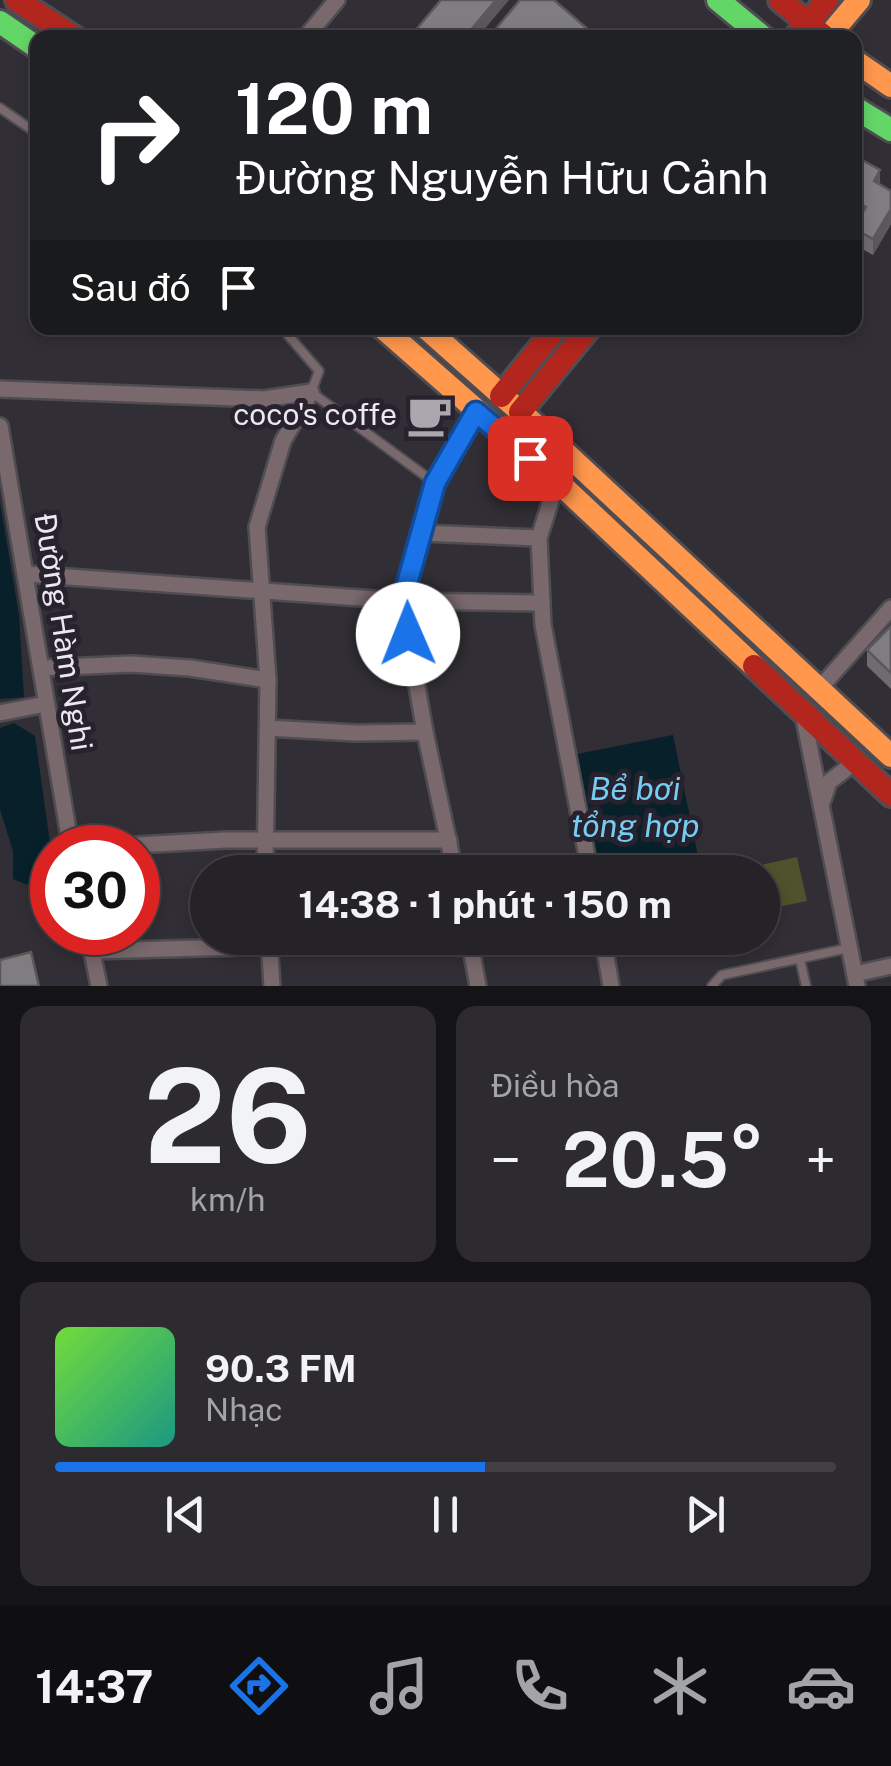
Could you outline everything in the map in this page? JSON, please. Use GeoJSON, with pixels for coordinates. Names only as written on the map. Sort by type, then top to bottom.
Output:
{"type":"FeatureCollection","features":[{"type":"Feature","properties":{"kind":"main road"},"geometry":{"type":"LineString","coordinates":[[17,0],[62,30]]}},
{"type":"Feature","properties":{"kind":"main road"},"geometry":{"type":"LineString","coordinates":[[718,0],[754,30]]}},
{"type":"Feature","properties":{"kind":"main road"},"geometry":{"type":"LineString","coordinates":[[780,0],[810,30]]}},
{"type":"Feature","properties":{"kind":"main road"},"geometry":{"type":"LineString","coordinates":[[816,30],[827,0]]}},
{"type":"Feature","properties":{"kind":"main road"},"geometry":{"type":"LineString","coordinates":[[819,30],[859,0]]}},
{"type":"Feature","properties":{"kind":"main road"},"geometry":{"type":"LineString","coordinates":[[0,22],[30,43]]}},
{"type":"Feature","properties":{"kind":"main road"},"geometry":{"type":"LineString","coordinates":[[862,66],[891,86]]}},
{"type":"Feature","properties":{"kind":"main road"},"geometry":{"type":"LineString","coordinates":[[862,112],[891,130]]}},
{"type":"Feature","properties":{"kind":"main road"},"geometry":{"type":"LineString","coordinates":[[391,335],[557,481],[891,795]]}},
{"type":"Feature","properties":{"kind":"main road"},"geometry":{"type":"LineString","coordinates":[[434,335],[884,750],[856,762]]}},
{"type":"Feature","properties":{"kind":"main road"},"geometry":{"type":"LineString","coordinates":[[476,412],[499,393],[550,335]]}},
{"type":"Feature","properties":{"kind":"main road"},"geometry":{"type":"LineString","coordinates":[[520,412],[583,335]]}},
{"type":"Feature","properties":{"kind":"main road"},"geometry":{"type":"LineString","coordinates":[[803,714],[818,689]]}},
{"type":"Feature","properties":{"kind":"street"},"geometry":{"type":"LineString","coordinates":[[312,30],[336,0]]}},
{"type":"Feature","properties":{"kind":"street"},"geometry":{"type":"LineString","coordinates":[[0,388],[264,399],[311,392]]}},
{"type":"Feature","properties":{"kind":"street"},"geometry":{"type":"LineString","coordinates":[[265,855],[268,680],[257,527],[284,441],[311,392]]}},
{"type":"Feature","properties":{"kind":"street"},"geometry":{"type":"LineString","coordinates":[[452,855],[402,602],[435,483],[476,412]]}},
{"type":"Feature","properties":{"kind":"street","name":"Đường Hàm Nghi"},"geometry":{"type":"LineString","coordinates":[[0,426],[66,825]]}},
{"type":"Feature","properties":{"kind":"street"},"geometry":{"type":"LineString","coordinates":[[557,481],[539,538],[543,625],[587,855]]}},
{"type":"Feature","properties":{"kind":"street"},"geometry":{"type":"LineString","coordinates":[[422,534],[539,538]]}},
{"type":"Feature","properties":{"kind":"street"},"geometry":{"type":"LineString","coordinates":[[27,574],[402,602],[542,603]]}},
{"type":"Feature","properties":{"kind":"street"},"geometry":{"type":"LineString","coordinates":[[818,689],[891,608]]}},
{"type":"Feature","properties":{"kind":"street"},"geometry":{"type":"LineString","coordinates":[[42,668],[131,664],[268,680]]}},
{"type":"Feature","properties":{"kind":"street"},"geometry":{"type":"LineString","coordinates":[[0,713],[46,704]]}},
{"type":"Feature","properties":{"kind":"street"},"geometry":{"type":"LineString","coordinates":[[803,714],[856,980],[891,966]]}},
{"type":"Feature","properties":{"kind":"street"},"geometry":{"type":"LineString","coordinates":[[268,728],[425,732]]}},
{"type":"Feature","properties":{"kind":"street"},"geometry":{"type":"LineString","coordinates":[[823,814],[826,786],[856,762]]}},
{"type":"Feature","properties":{"kind":"street"},"geometry":{"type":"LineString","coordinates":[[160,843],[449,840]]}},
{"type":"Feature","properties":{"kind":"street"},"geometry":{"type":"LineString","coordinates":[[160,949],[190,948]]}},
{"type":"Feature","properties":{"kind":"street"},"geometry":{"type":"LineString","coordinates":[[93,955],[99,986]]}},
{"type":"Feature","properties":{"kind":"street"},"geometry":{"type":"LineString","coordinates":[[270,955],[272,986]]}},
{"type":"Feature","properties":{"kind":"street"},"geometry":{"type":"LineString","coordinates":[[472,955],[478,986]]}},
{"type":"Feature","properties":{"kind":"street"},"geometry":{"type":"LineString","coordinates":[[606,955],[612,986]]}},
{"type":"Feature","properties":{"kind":"lane"},"geometry":{"type":"LineString","coordinates":[[0,108],[30,129]]}},
{"type":"Feature","properties":{"kind":"lane"},"geometry":{"type":"LineString","coordinates":[[288,335],[319,371],[311,392],[435,483]]}},
{"type":"Feature","properties":{"kind":"lane"},"geometry":{"type":"LineString","coordinates":[[712,986],[722,975],[849,948]]}},
{"type":"Feature","properties":{"kind":"lane"},"geometry":{"type":"LineString","coordinates":[[800,959],[806,986]]}},
{"type":"Feature","properties":{"kind":"green space"},"geometry":{"type":"Polygon","coordinates":[[[797,857],[807,901],[780,907],[780,861],[797,857]]]}},
{"type":"Feature","properties":{"kind":"water"},"geometry":{"type":"Polygon","coordinates":[[[0,502],[19,615],[24,697],[0,699],[0,502]]]}},
{"type":"Feature","properties":{"kind":"water"},"geometry":{"type":"Polygon","coordinates":[[[14,723],[35,736],[48,825],[30,825],[30,886],[13,879],[13,851],[0,810],[0,728],[14,723]]]}},
{"type":"Feature","properties":{"kind":"water","name":"Bể bơi tổng hợp"},"geometry":{"type":"Polygon","coordinates":[[[673,735],[698,855],[592,855],[572,755],[673,735]]]}},
{"type":"Feature","properties":{"kind":"building"},"geometry":{"type":"Polygon","coordinates":[[[441,0],[496,0],[471,30],[416,30],[441,0]]]}},
{"type":"Feature","properties":{"kind":"building"},"geometry":{"type":"Polygon","coordinates":[[[520,0],[554,0],[589,30],[495,30],[520,0]]]}},
{"type":"Feature","properties":{"kind":"building"},"geometry":{"type":"Polygon","coordinates":[[[862,160],[880,170],[874,181],[891,191],[891,209],[873,239],[862,233],[866,207],[862,205],[862,160]]]}},
{"type":"Feature","properties":{"kind":"building"},"geometry":{"type":"Polygon","coordinates":[[[891,626],[891,673],[867,650],[891,626]]]}},
{"type":"Feature","properties":{"kind":"building"},"geometry":{"type":"Polygon","coordinates":[[[30,952],[39,986],[0,986],[0,960],[30,952]]]}},
{"type":"Feature","properties":{"kind":"traffic: fast"},"geometry":{"type":"LineString","coordinates":[[718,0],[754,30]]}},
{"type":"Feature","properties":{"kind":"traffic: fast"},"geometry":{"type":"LineString","coordinates":[[0,22],[30,43]]}},
{"type":"Feature","properties":{"kind":"traffic: fast"},"geometry":{"type":"LineString","coordinates":[[862,112],[891,130]]}},
{"type":"Feature","properties":{"kind":"traffic: slow"},"geometry":{"type":"LineString","coordinates":[[834,30],[859,0]]}},
{"type":"Feature","properties":{"kind":"traffic: slow"},"geometry":{"type":"LineString","coordinates":[[862,66],[891,86]]}},
{"type":"Feature","properties":{"kind":"traffic: slow"},"geometry":{"type":"LineString","coordinates":[[391,335],[557,481],[754,666]]}},
{"type":"Feature","properties":{"kind":"traffic: slow"},"geometry":{"type":"LineString","coordinates":[[434,335],[891,756]]}},
{"type":"Feature","properties":{"kind":"traffic: jam"},"geometry":{"type":"LineString","coordinates":[[17,0],[63,30]]}},
{"type":"Feature","properties":{"kind":"traffic: jam"},"geometry":{"type":"LineString","coordinates":[[780,0],[816,30]]}},
{"type":"Feature","properties":{"kind":"traffic: jam"},"geometry":{"type":"LineString","coordinates":[[802,30],[827,0]]}},
{"type":"Feature","properties":{"kind":"traffic: jam"},"geometry":{"type":"LineString","coordinates":[[501,396],[550,335]]}},
{"type":"Feature","properties":{"kind":"traffic: jam"},"geometry":{"type":"LineString","coordinates":[[520,412],[583,335]]}},
{"type":"Feature","properties":{"kind":"traffic: jam"},"geometry":{"type":"LineString","coordinates":[[754,666],[891,795]]}},
{"type":"Feature","properties":{"kind":"place","name":"coco's coffe"},"geometry":{"type":"Point","coordinates":[430,415]}},
{"type":"Feature","properties":{"kind":"route"},"geometry":{"type":"LineString","coordinates":[[408,634],[402,602],[435,483],[476,412],[530,458]]}}]}
